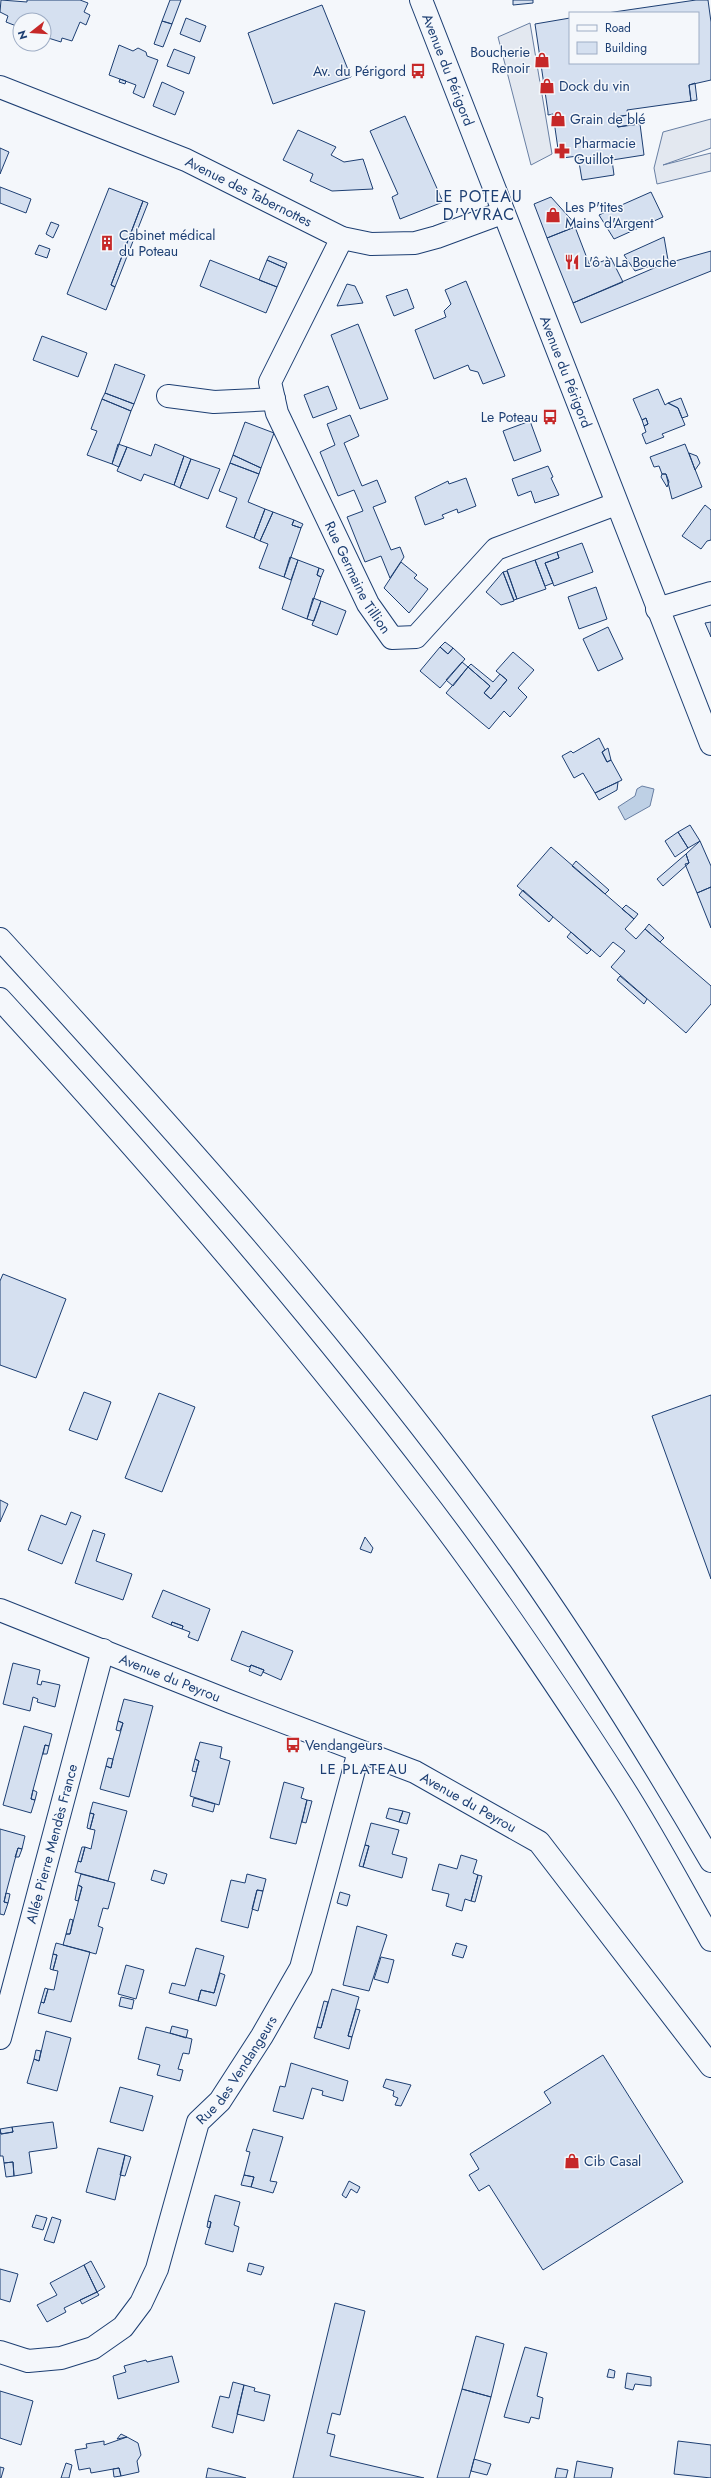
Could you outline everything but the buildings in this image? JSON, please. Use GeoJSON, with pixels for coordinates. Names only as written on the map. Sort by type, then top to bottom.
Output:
{"type":"FeatureCollection","features":[{"type":"Feature","properties":{"kind":"main road","name":"Avenue du Périgord"},"geometry":{"type":"LineString","coordinates":[[421,0],[502,213],[711,744]]}},
{"type":"Feature","properties":{"kind":"main road","name":"Avenue des Tabernottes"},"geometry":{"type":"LineString","coordinates":[[0,87],[186,160],[342,238],[371,244],[415,243],[502,213]]}},
{"type":"Feature","properties":{"kind":"main road","name":"Rue Germaine Tillion"},"geometry":{"type":"LineString","coordinates":[[342,238],[270,382],[277,413],[368,604],[392,638],[416,637],[496,549],[616,504]]}},
{"type":"Feature","properties":{"kind":"main road"},"geometry":{"type":"LineString","coordinates":[[168,396],[214,402],[274,399]]}},
{"type":"Feature","properties":{"kind":"main road"},"geometry":{"type":"LineString","coordinates":[[657,609],[711,593]]}},
{"type":"Feature","properties":{"kind":"main road"},"geometry":{"type":"LineString","coordinates":[[0,939],[166,1122],[276,1249],[367,1360],[449,1465],[522,1564],[608,1691],[659,1771],[711,1861]]}},
{"type":"Feature","properties":{"kind":"main road"},"geometry":{"type":"LineString","coordinates":[[0,999],[151,1166],[273,1308],[417,1490],[496,1598],[623,1788],[711,1940]]}},
{"type":"Feature","properties":{"kind":"main road","name":"Avenue du Peyrou"},"geometry":{"type":"LineString","coordinates":[[0,1610],[415,1772],[539,1842],[711,2066]]}},
{"type":"Feature","properties":{"kind":"main road","name":"Allée Pierre Mendès France"},"geometry":{"type":"LineString","coordinates":[[0,2038],[103,1650]]}},
{"type":"Feature","properties":{"kind":"main road","name":"Rue des Vendangeurs"},"geometry":{"type":"LineString","coordinates":[[0,2352],[28,2361],[61,2358],[93,2348],[122,2327],[141,2303],[157,2269],[198,2122],[220,2101],[262,2036],[301,1968],[359,1751]]}},
{"type":"Feature","properties":{"kind":"shaded area"},"geometry":{"type":"Polygon","coordinates":[[[530,23],[552,154],[531,165],[498,37],[530,23]]]}},
{"type":"Feature","properties":{"kind":"shaded area"},"geometry":{"type":"Polygon","coordinates":[[[711,119],[711,148],[663,165],[711,153],[711,171],[657,184],[654,168],[663,132],[711,119]]]}},
{"type":"Feature","properties":{"kind":"water"},"geometry":{"type":"Polygon","coordinates":[[[642,786],[654,789],[650,806],[625,820],[618,807],[635,796],[637,789],[642,786]]]}},
{"type":"Feature","properties":{"kind":"place","name":"Boucherie Renoir"},"geometry":{"type":"Point","coordinates":[542,60]}},
{"type":"Feature","properties":{"kind":"place","name":"Av. du Périgord"},"geometry":{"type":"Point","coordinates":[418,71]}},
{"type":"Feature","properties":{"kind":"place","name":"Dock du vin"},"geometry":{"type":"Point","coordinates":[547,86]}},
{"type":"Feature","properties":{"kind":"place","name":"Grain de blé"},"geometry":{"type":"Point","coordinates":[558,119]}},
{"type":"Feature","properties":{"kind":"place","name":"Pharmacie Guillot"},"geometry":{"type":"Point","coordinates":[562,151]}},
{"type":"Feature","properties":{"kind":"place","name":"Les P'tites Mains d'Argent"},"geometry":{"type":"Point","coordinates":[553,215]}},
{"type":"Feature","properties":{"kind":"place","name":"Cabinet médical du Poteau"},"geometry":{"type":"Point","coordinates":[107,243]}},
{"type":"Feature","properties":{"kind":"place","name":"L'ô à La Bouche"},"geometry":{"type":"Point","coordinates":[572,262]}},
{"type":"Feature","properties":{"kind":"place","name":"Le Poteau"},"geometry":{"type":"Point","coordinates":[550,417]}},
{"type":"Feature","properties":{"kind":"place","name":"Vendangeurs"},"geometry":{"type":"Point","coordinates":[293,1745]}},
{"type":"Feature","properties":{"kind":"place","name":"Cib Casal"},"geometry":{"type":"Point","coordinates":[572,2161]}},
{"type":"Feature","properties":{"kind":"district","name":"LE POTEAU D'YVRAC"},"geometry":{"type":"Point","coordinates":[479,205]}},
{"type":"Feature","properties":{"kind":"district","name":"LE PLATEAU"},"geometry":{"type":"Point","coordinates":[364,1769]}}]}
